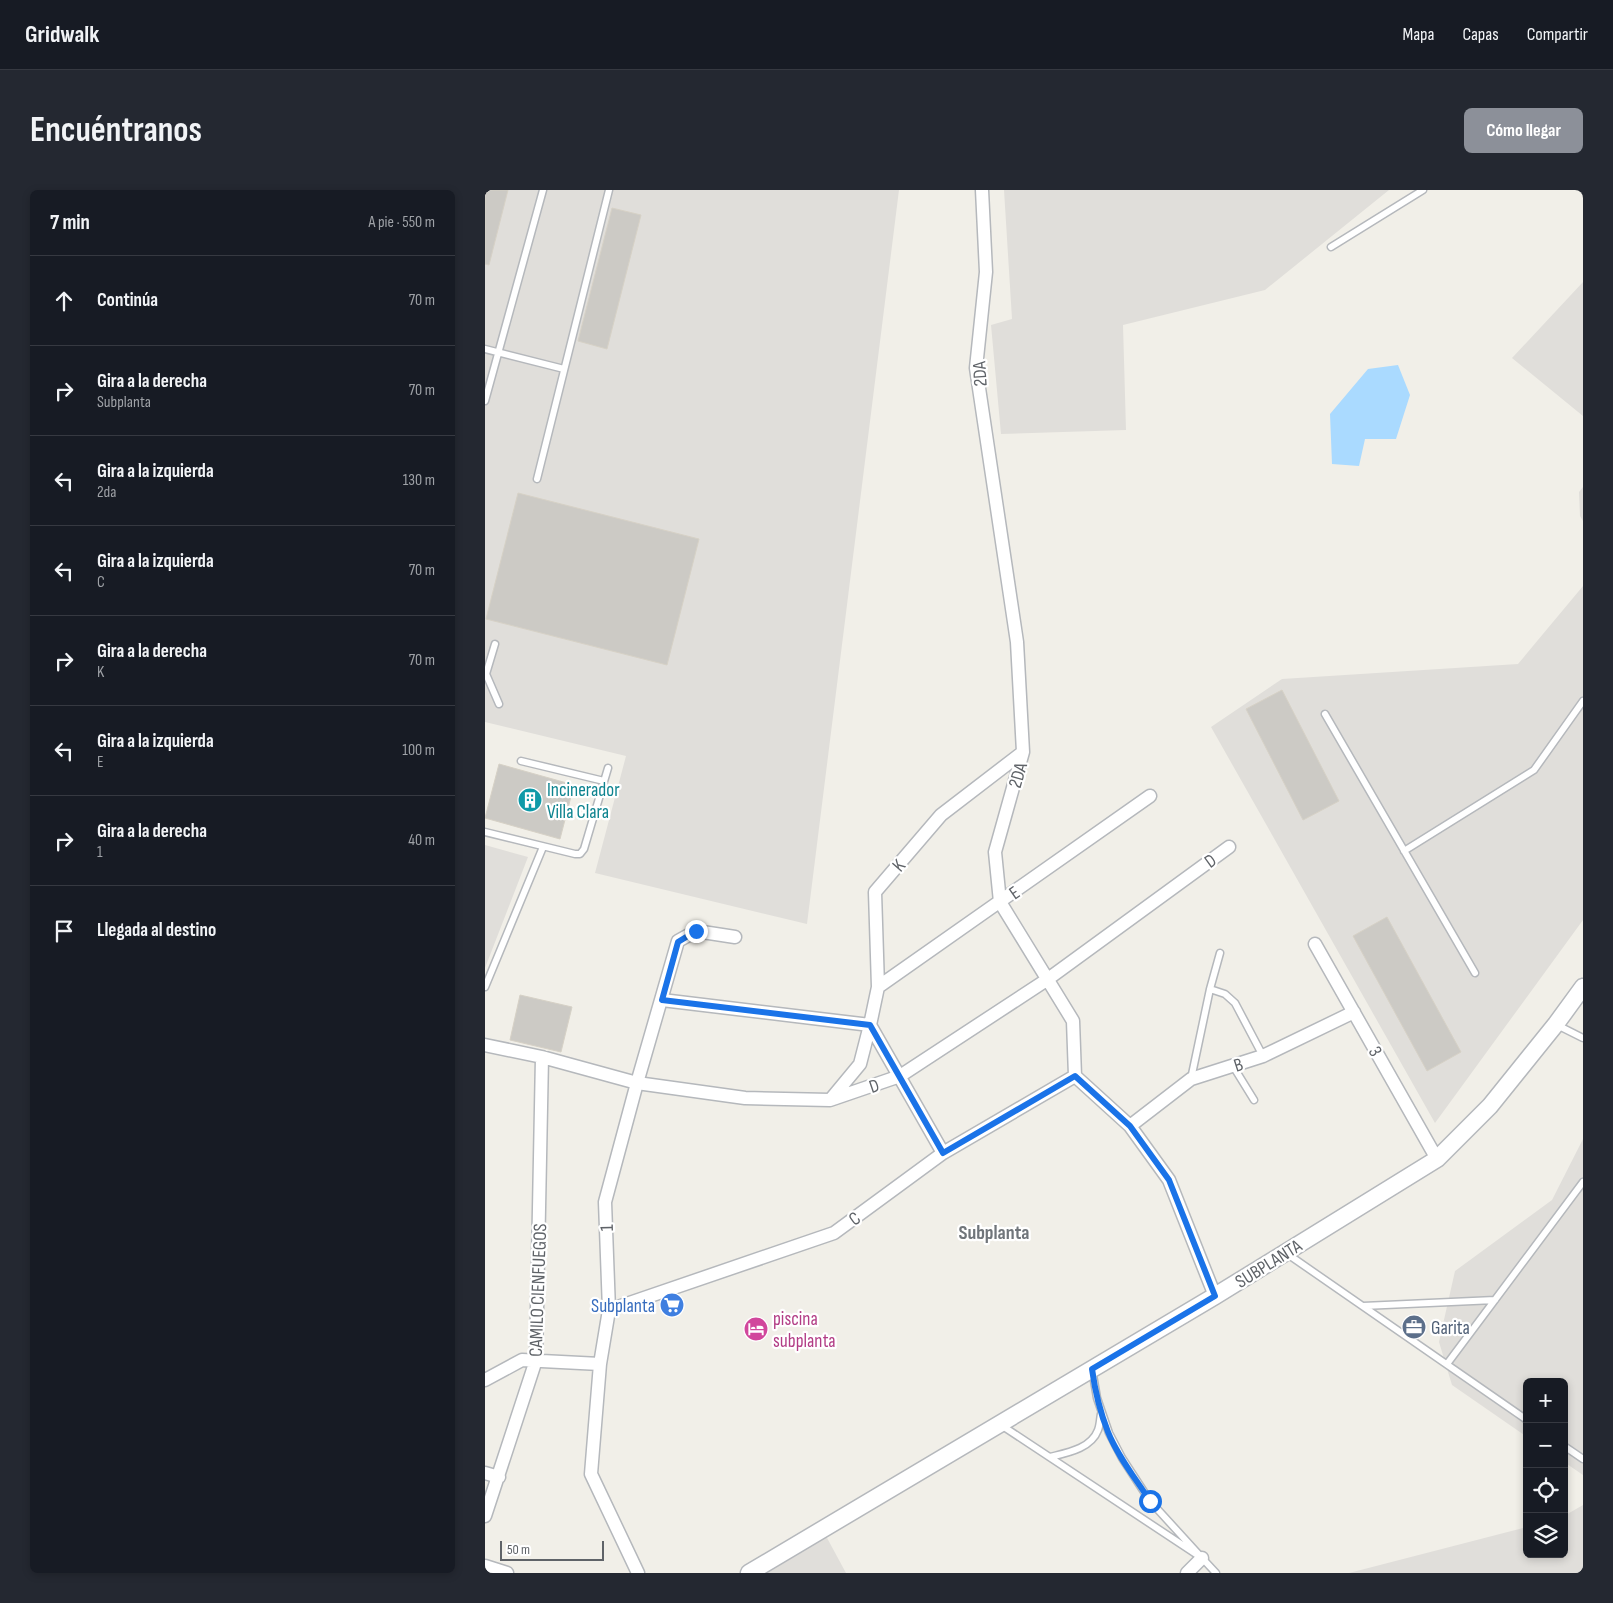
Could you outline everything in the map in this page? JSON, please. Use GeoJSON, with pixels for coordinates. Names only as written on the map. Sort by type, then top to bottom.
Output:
{"type":"FeatureCollection","features":[{"type":"Feature","properties":{"kind":"street","name":"2DA"},"geometry":{"type":"LineString","coordinates":[[981,190],[986,272],[976,368],[1017,642],[1023,752],[995,852],[1000,902],[1073,1021],[1075,1076]]}},
{"type":"Feature","properties":{"kind":"street","name":"K"},"geometry":{"type":"LineString","coordinates":[[830,1100],[860,1064],[870,1025],[878,987],[875,892],[941,815],[1023,752]]}},
{"type":"Feature","properties":{"kind":"street","name":"E"},"geometry":{"type":"LineString","coordinates":[[878,987],[1150,796]]}},
{"type":"Feature","properties":{"kind":"street","name":"D"},"geometry":{"type":"LineString","coordinates":[[485,1045],[542,1056],[637,1083],[745,1098],[830,1100],[899,1076],[1048,979],[1229,847]]}},
{"type":"Feature","properties":{"kind":"street","name":"1"},"geometry":{"type":"LineString","coordinates":[[637,1573],[591,1474],[600,1364],[609,1310],[605,1202],[678,942],[696,931],[735,937]]}},
{"type":"Feature","properties":{"kind":"street","name":"3"},"geometry":{"type":"LineString","coordinates":[[1315,944],[1437,1159]]}},
{"type":"Feature","properties":{"kind":"street","name":"SUBPLANTA"},"geometry":{"type":"LineString","coordinates":[[749,1573],[1215,1296],[1437,1159],[1490,1106],[1556,1024],[1583,986]]}},
{"type":"Feature","properties":{"kind":"street"},"geometry":{"type":"LineString","coordinates":[[662,1000],[870,1025],[943,1153]]}},
{"type":"Feature","properties":{"kind":"street","name":"B"},"geometry":{"type":"LineString","coordinates":[[1130,1126],[1191,1079],[1263,1056],[1354,1012]]}},
{"type":"Feature","properties":{"kind":"street","name":"CAMILO CIENFUEGOS"},"geometry":{"type":"LineString","coordinates":[[485,1516],[537,1360],[542,1056]]}},
{"type":"Feature","properties":{"kind":"street"},"geometry":{"type":"LineString","coordinates":[[1075,1076],[1130,1126],[1169,1180],[1215,1296]]}},
{"type":"Feature","properties":{"kind":"street","name":"C"},"geometry":{"type":"LineString","coordinates":[[609,1310],[834,1233],[943,1153],[1075,1076]]}},
{"type":"Feature","properties":{"kind":"street"},"geometry":{"type":"LineString","coordinates":[[485,1380],[522,1360],[600,1364]]}},
{"type":"Feature","properties":{"kind":"street"},"geometry":{"type":"LineString","coordinates":[[485,1473],[499,1477]]}},
{"type":"Feature","properties":{"kind":"street"},"geometry":{"type":"LineString","coordinates":[[1187,1573],[1202,1558]]}},
{"type":"Feature","properties":{"kind":"street"},"geometry":{"type":"LineString","coordinates":[[485,1566],[507,1573]]}},
{"type":"Feature","properties":{"kind":"lane"},"geometry":{"type":"LineString","coordinates":[[485,401],[543,190]]}},
{"type":"Feature","properties":{"kind":"lane"},"geometry":{"type":"LineString","coordinates":[[537,479],[609,190]]}},
{"type":"Feature","properties":{"kind":"lane"},"geometry":{"type":"LineString","coordinates":[[1331,247],[1423,190]]}},
{"type":"Feature","properties":{"kind":"lane"},"geometry":{"type":"LineString","coordinates":[[485,349],[564,369]]}},
{"type":"Feature","properties":{"kind":"lane"},"geometry":{"type":"LineString","coordinates":[[495,644],[486,674],[499,704]]}},
{"type":"Feature","properties":{"kind":"lane"},"geometry":{"type":"LineString","coordinates":[[1404,851],[1534,770],[1583,701]]}},
{"type":"Feature","properties":{"kind":"lane"},"geometry":{"type":"LineString","coordinates":[[1325,714],[1475,973]]}},
{"type":"Feature","properties":{"kind":"lane"},"geometry":{"type":"LineString","coordinates":[[521,761],[604,781]]}},
{"type":"Feature","properties":{"kind":"lane"},"geometry":{"type":"LineString","coordinates":[[485,832],[580,854],[584,849],[608,768]]}},
{"type":"Feature","properties":{"kind":"lane"},"geometry":{"type":"LineString","coordinates":[[485,987],[543,846]]}},
{"type":"Feature","properties":{"kind":"lane"},"geometry":{"type":"LineString","coordinates":[[1191,1079],[1210,989],[1220,954]]}},
{"type":"Feature","properties":{"kind":"lane"},"geometry":{"type":"LineString","coordinates":[[1210,989],[1225,994],[1235,1003],[1263,1056]]}},
{"type":"Feature","properties":{"kind":"lane"},"geometry":{"type":"LineString","coordinates":[[1556,1024],[1583,1038]]}},
{"type":"Feature","properties":{"kind":"lane"},"geometry":{"type":"LineString","coordinates":[[1233,1066],[1254,1100]]}},
{"type":"Feature","properties":{"kind":"lane"},"geometry":{"type":"LineString","coordinates":[[1447,1364],[1583,1182]]}},
{"type":"Feature","properties":{"kind":"lane"},"geometry":{"type":"LineString","coordinates":[[1285,1252],[1523,1417]]}},
{"type":"Feature","properties":{"kind":"lane"},"geometry":{"type":"LineString","coordinates":[[1363,1306],[1495,1300]]}},
{"type":"Feature","properties":{"kind":"lane"},"geometry":{"type":"LineString","coordinates":[[1092,1369],[1101,1412],[1109,1434],[1122,1458],[1150,1501],[1216,1573]]}},
{"type":"Feature","properties":{"kind":"lane"},"geometry":{"type":"LineString","coordinates":[[1050,1457],[1073,1452],[1087,1443],[1098,1432],[1101,1412]]}},
{"type":"Feature","properties":{"kind":"lane"},"geometry":{"type":"LineString","coordinates":[[1000,1424],[1202,1558]]}},
{"type":"Feature","properties":{"kind":"lane"},"geometry":{"type":"LineString","coordinates":[[1568,1449],[1583,1458]]}},
{"type":"Feature","properties":{"kind":"shaded area"},"geometry":{"type":"Polygon","coordinates":[[[485,190],[899,190],[807,924],[595,873],[626,756],[485,722],[485,190]]]}},
{"type":"Feature","properties":{"kind":"shaded area"},"geometry":{"type":"Polygon","coordinates":[[[1004,190],[1389,190],[1265,290],[1123,325],[1126,430],[1001,434],[991,325],[1012,319],[1004,190]]]}},
{"type":"Feature","properties":{"kind":"shaded area"},"geometry":{"type":"Polygon","coordinates":[[[1583,282],[1583,416],[1512,358],[1583,282]]]}},
{"type":"Feature","properties":{"kind":"shaded area"},"geometry":{"type":"Polygon","coordinates":[[[1583,487],[1583,521],[1580,516],[1579,492],[1583,487]]]}},
{"type":"Feature","properties":{"kind":"shaded area"},"geometry":{"type":"Polygon","coordinates":[[[1583,586],[1583,920],[1435,1123],[1211,727],[1282,679],[1518,664],[1583,586]]]}},
{"type":"Feature","properties":{"kind":"shaded area"},"geometry":{"type":"Polygon","coordinates":[[[485,845],[528,857],[485,968],[485,845]]]}},
{"type":"Feature","properties":{"kind":"shaded area"},"geometry":{"type":"Polygon","coordinates":[[[1583,1139],[1583,1475],[1568,1465],[1568,1378],[1523,1378],[1523,1434],[1452,1385],[1439,1342],[1455,1271],[1552,1200],[1583,1139]]]}},
{"type":"Feature","properties":{"kind":"shaded area"},"geometry":{"type":"Polygon","coordinates":[[[1583,1505],[1583,1573],[1349,1573],[1523,1528],[1523,1558],[1568,1558],[1568,1514],[1583,1505]]]}},
{"type":"Feature","properties":{"kind":"shaded area"},"geometry":{"type":"Polygon","coordinates":[[[826,1536],[846,1573],[766,1573],[826,1536]]]}},
{"type":"Feature","properties":{"kind":"water"},"geometry":{"type":"Polygon","coordinates":[[[1398,365],[1410,395],[1396,439],[1365,439],[1359,466],[1332,464],[1330,414],[1368,369],[1398,365]]]}},
{"type":"Feature","properties":{"kind":"building"},"geometry":{"type":"Polygon","coordinates":[[[485,190],[508,190],[489,265],[485,264],[485,190]]]}},
{"type":"Feature","properties":{"kind":"building"},"geometry":{"type":"Polygon","coordinates":[[[612,208],[641,215],[607,349],[578,341],[612,208]]]}},
{"type":"Feature","properties":{"kind":"building"},"geometry":{"type":"Polygon","coordinates":[[[518,493],[699,539],[667,665],[486,619],[518,493]]]}},
{"type":"Feature","properties":{"kind":"building"},"geometry":{"type":"Polygon","coordinates":[[[1282,690],[1339,801],[1303,820],[1246,709],[1282,690]]]}},
{"type":"Feature","properties":{"kind":"building","name":"Incinerador Villa Clara"},"geometry":{"type":"Polygon","coordinates":[[[499,764],[574,785],[560,839],[485,818],[499,764]]]}},
{"type":"Feature","properties":{"kind":"building"},"geometry":{"type":"Polygon","coordinates":[[[1387,917],[1461,1052],[1427,1071],[1353,936],[1387,917]]]}},
{"type":"Feature","properties":{"kind":"building"},"geometry":{"type":"Polygon","coordinates":[[[520,995],[572,1007],[561,1052],[510,1040],[520,995]]]}},
{"type":"Feature","properties":{"kind":"place","name":"Incinerador Villa Clara"},"geometry":{"type":"Point","coordinates":[530,800]}},
{"type":"Feature","properties":{"kind":"place","name":"Subplanta"},"geometry":{"type":"Point","coordinates":[672,1305]}},
{"type":"Feature","properties":{"kind":"place","name":"Garita"},"geometry":{"type":"Point","coordinates":[1414,1327]}},
{"type":"Feature","properties":{"kind":"place","name":"piscina subplanta"},"geometry":{"type":"Point","coordinates":[756,1329]}},
{"type":"Feature","properties":{"kind":"district","name":"Subplanta"},"geometry":{"type":"Point","coordinates":[994,1232]}},
{"type":"Feature","properties":{"kind":"route"},"geometry":{"type":"LineString","coordinates":[[696,931],[678,942],[662,1000],[870,1025],[943,1153],[1075,1076],[1130,1126],[1169,1180],[1215,1296],[1092,1369],[1097,1398],[1109,1434],[1150,1501]]}}]}
